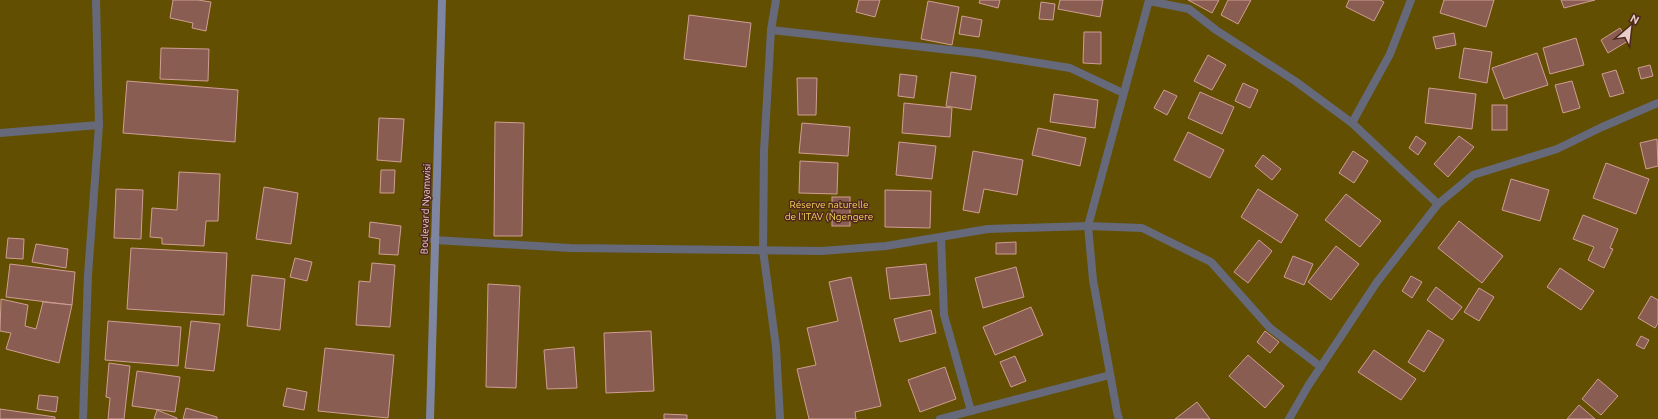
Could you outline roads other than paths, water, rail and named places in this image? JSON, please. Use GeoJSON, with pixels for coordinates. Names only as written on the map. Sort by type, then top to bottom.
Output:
{"type":"FeatureCollection","features":[{"type":"Feature","properties":{"kind":"main road","name":"Boulevard Nyamwisi"},"geometry":{"type":"LineString","coordinates":[[430,419],[442,0]]}},
{"type":"Feature","properties":{"kind":"street"},"geometry":{"type":"LineString","coordinates":[[83,419],[88,275],[99,125],[96,0]]}},
{"type":"Feature","properties":{"kind":"street"},"geometry":{"type":"LineString","coordinates":[[776,0],[771,30],[764,151],[763,250],[776,347],[780,419]]}},
{"type":"Feature","properties":{"kind":"street"},"geometry":{"type":"LineString","coordinates":[[1352,123],[1390,54],[1410,0]]}},
{"type":"Feature","properties":{"kind":"street"},"geometry":{"type":"LineString","coordinates":[[1119,419],[1093,280],[1088,226],[1149,1],[1189,9],[1216,30],[1295,81],[1352,123],[1438,204]]}},
{"type":"Feature","properties":{"kind":"street"},"geometry":{"type":"LineString","coordinates":[[771,30],[977,53],[1070,68],[1123,93]]}},
{"type":"Feature","properties":{"kind":"street"},"geometry":{"type":"LineString","coordinates":[[1289,419],[1377,282],[1438,204],[1473,175],[1557,149],[1602,127],[1658,103]]}},
{"type":"Feature","properties":{"kind":"street"},"geometry":{"type":"LineString","coordinates":[[0,133],[99,125]]}},
{"type":"Feature","properties":{"kind":"street"},"geometry":{"type":"LineString","coordinates":[[434,240],[570,248],[822,251],[886,246],[988,229],[1088,226],[1142,228],[1211,262],[1270,328],[1321,367]]}},
{"type":"Feature","properties":{"kind":"street"},"geometry":{"type":"LineString","coordinates":[[941,238],[944,315],[971,411]]}},
{"type":"Feature","properties":{"kind":"street"},"geometry":{"type":"LineString","coordinates":[[940,419],[1110,375]]}},
{"type":"Feature","properties":{"kind":"park label","name":"Réserve naturelle de l'ITAV (Ngengere"},"geometry":{"type":"Point","coordinates":[829,210]}}]}
